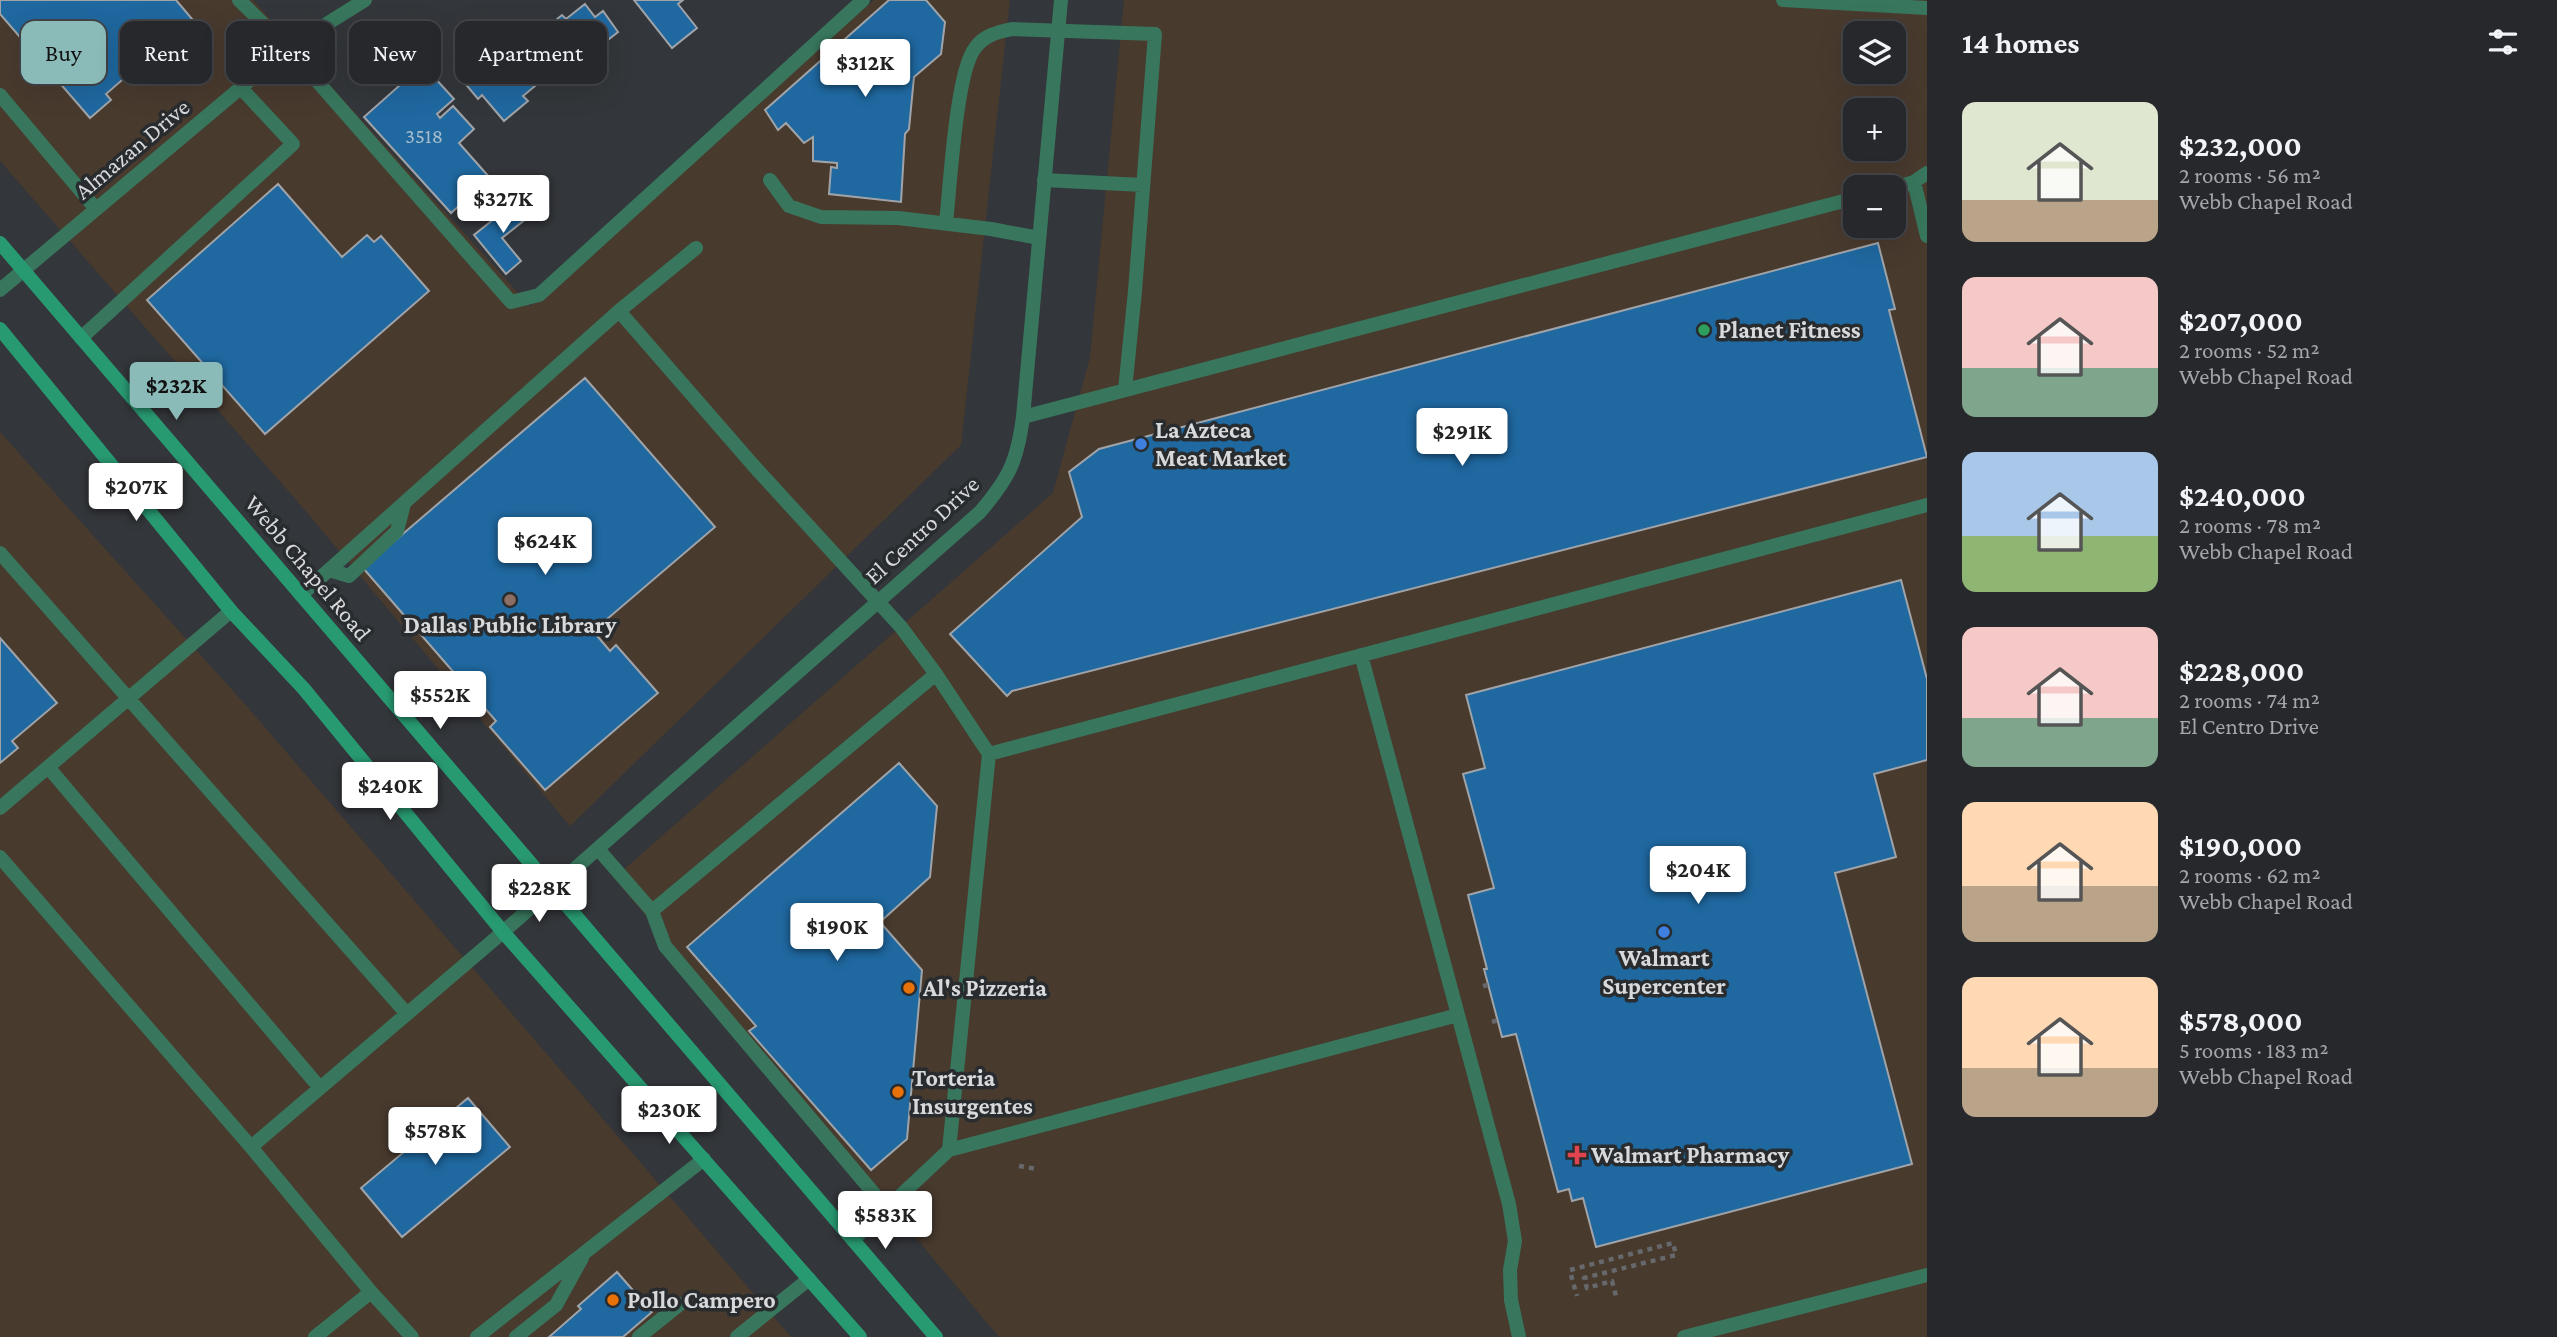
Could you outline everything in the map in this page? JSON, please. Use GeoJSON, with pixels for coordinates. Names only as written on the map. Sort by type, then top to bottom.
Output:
{"type":"FeatureCollection","features":[{"type":"Feature","properties":{"kind":"main road","name":"Webb Chapel Road"},"geometry":{"type":"LineString","coordinates":[[0,243],[936,1337]]}},
{"type":"Feature","properties":{"kind":"main road"},"geometry":{"type":"LineString","coordinates":[[0,330],[231,611],[303,689],[503,932],[860,1337]]}},
{"type":"Feature","properties":{"kind":"street"},"geometry":{"type":"LineString","coordinates":[[239,0],[260,21]]}},
{"type":"Feature","properties":{"kind":"street","name":"Almazan Drive"},"geometry":{"type":"LineString","coordinates":[[331,21],[365,0]]}},
{"type":"Feature","properties":{"kind":"street"},"geometry":{"type":"LineString","coordinates":[[320,84],[511,302],[539,295],[863,0]]}},
{"type":"Feature","properties":{"kind":"street","name":"El Centro Drive"},"geometry":{"type":"LineString","coordinates":[[251,1147],[552,890],[878,603],[980,512],[1004,483],[1019,445],[1023,417],[1061,0]]}},
{"type":"Feature","properties":{"kind":"street"},"geometry":{"type":"LineString","coordinates":[[1783,0],[1927,8]]}},
{"type":"Feature","properties":{"kind":"street"},"geometry":{"type":"LineString","coordinates":[[946,223],[962,78],[974,48],[992,34],[1012,29],[1155,34],[1125,390]]}},
{"type":"Feature","properties":{"kind":"street","name":"Almazan Drive"},"geometry":{"type":"LineString","coordinates":[[0,290],[244,84]]}},
{"type":"Feature","properties":{"kind":"street"},"geometry":{"type":"LineString","coordinates":[[81,338],[293,144],[240,87]]}},
{"type":"Feature","properties":{"kind":"street"},"geometry":{"type":"LineString","coordinates":[[0,95],[96,209]]}},
{"type":"Feature","properties":{"kind":"street"},"geometry":{"type":"LineString","coordinates":[[1927,173],[1921,183],[1927,236]]}},
{"type":"Feature","properties":{"kind":"street"},"geometry":{"type":"LineString","coordinates":[[770,180],[789,206],[821,217],[898,218],[1039,237]]}},
{"type":"Feature","properties":{"kind":"street"},"geometry":{"type":"LineString","coordinates":[[1044,180],[1143,185]]}},
{"type":"Feature","properties":{"kind":"street"},"geometry":{"type":"LineString","coordinates":[[1023,417],[1843,201]]}},
{"type":"Feature","properties":{"kind":"street"},"geometry":{"type":"LineString","coordinates":[[301,596],[619,311],[696,248]]}},
{"type":"Feature","properties":{"kind":"street"},"geometry":{"type":"LineString","coordinates":[[619,311],[901,627],[989,754],[949,1150]]}},
{"type":"Feature","properties":{"kind":"street"},"geometry":{"type":"LineString","coordinates":[[989,754],[1927,505]]}},
{"type":"Feature","properties":{"kind":"street"},"geometry":{"type":"LineString","coordinates":[[0,552],[407,1014]]}},
{"type":"Feature","properties":{"kind":"street"},"geometry":{"type":"LineString","coordinates":[[0,808],[231,611]]}},
{"type":"Feature","properties":{"kind":"street"},"geometry":{"type":"LineString","coordinates":[[1362,655],[1509,1204],[1515,1241],[1510,1270],[1511,1300],[1520,1337]]}},
{"type":"Feature","properties":{"kind":"street"},"geometry":{"type":"LineString","coordinates":[[652,911],[936,674]]}},
{"type":"Feature","properties":{"kind":"street"},"geometry":{"type":"LineString","coordinates":[[48,767],[320,1088]]}},
{"type":"Feature","properties":{"kind":"street"},"geometry":{"type":"LineString","coordinates":[[598,849],[652,911],[665,946],[887,1209]]}},
{"type":"Feature","properties":{"kind":"street"},"geometry":{"type":"LineString","coordinates":[[0,856],[412,1337]]}},
{"type":"Feature","properties":{"kind":"street"},"geometry":{"type":"LineString","coordinates":[[853,1240],[949,1150],[1458,1015]]}},
{"type":"Feature","properties":{"kind":"street"},"geometry":{"type":"LineString","coordinates":[[477,1337],[704,1159]]}},
{"type":"Feature","properties":{"kind":"street"},"geometry":{"type":"LineString","coordinates":[[516,1337],[556,1306],[587,1251]]}},
{"type":"Feature","properties":{"kind":"street"},"geometry":{"type":"LineString","coordinates":[[1684,1337],[1927,1275]]}},
{"type":"Feature","properties":{"kind":"street"},"geometry":{"type":"LineString","coordinates":[[745,1335],[809,1279]]}},
{"type":"Feature","properties":{"kind":"street"},"geometry":{"type":"LineString","coordinates":[[315,1337],[371,1292]]}},
{"type":"Feature","properties":{"kind":"street"},"geometry":{"type":"LineString","coordinates":[[639,1337],[680,1304]]}},
{"type":"Feature","properties":{"kind":"path"},"geometry":{"type":"LineString","coordinates":[[1019,1166],[1037,1169]]}},
{"type":"Feature","properties":{"kind":"path"},"geometry":{"type":"LineString","coordinates":[[1577,1296],[1571,1273],[1673,1243],[1676,1255],[1584,1279],[1587,1288],[1612,1281],[1617,1300]]}},
{"type":"Feature","properties":{"kind":"shaded area"},"geometry":{"type":"Polygon","coordinates":[[[0,0],[253,0],[272,21],[226,21],[226,84],[329,84],[530,306],[874,0],[1010,0],[961,445],[570,826],[304,509],[0,161],[0,0]]]}},
{"type":"Feature","properties":{"kind":"shaded area"},"geometry":{"type":"Polygon","coordinates":[[[1124,0],[1927,0],[1927,1337],[999,1337],[614,878],[1053,493],[1090,357],[1124,0]]]}},
{"type":"Feature","properties":{"kind":"shaded area"},"geometry":{"type":"Polygon","coordinates":[[[0,432],[243,702],[791,1337],[0,1337],[0,432]]]}},
{"type":"Feature","properties":{"kind":"building"},"geometry":{"type":"Polygon","coordinates":[[[0,0],[176,0],[192,19],[120,21],[120,82],[106,94],[111,100],[90,118],[61,84],[106,84],[106,21],[21,21],[21,38],[0,14],[0,0]]]}},
{"type":"Feature","properties":{"kind":"building"},"geometry":{"type":"Polygon","coordinates":[[[634,0],[683,0],[678,4],[697,28],[672,48],[634,0]]]}},
{"type":"Feature","properties":{"kind":"building"},"geometry":{"type":"Polygon","coordinates":[[[889,0],[926,0],[945,22],[941,54],[914,77],[909,129],[905,134],[901,202],[829,194],[831,167],[837,168],[837,163],[813,161],[813,137],[804,143],[786,123],[778,130],[765,110],[889,0]]]}},
{"type":"Feature","properties":{"kind":"building"},"geometry":{"type":"Polygon","coordinates":[[[585,4],[595,17],[603,11],[618,32],[607,41],[607,21],[555,21],[562,15],[566,19],[585,4]]]}},
{"type":"Feature","properties":{"kind":"building"},"geometry":{"type":"Polygon","coordinates":[[[397,84],[440,84],[454,99],[437,114],[440,118],[453,106],[474,129],[459,143],[490,178],[451,213],[364,117],[399,86],[397,84]]]}},
{"type":"Feature","properties":{"kind":"building"},"geometry":{"type":"Polygon","coordinates":[[[466,84],[537,84],[523,96],[528,101],[504,121],[482,95],[478,99],[466,84]]]}},
{"type":"Feature","properties":{"kind":"building"},"geometry":{"type":"Polygon","coordinates":[[[278,184],[342,257],[367,235],[374,242],[381,236],[429,291],[265,434],[147,300],[278,184]]]}},
{"type":"Feature","properties":{"kind":"building"},"geometry":{"type":"Polygon","coordinates":[[[519,199],[532,214],[502,238],[521,261],[506,274],[474,235],[519,199]]]}},
{"type":"Feature","properties":{"kind":"building"},"geometry":{"type":"Polygon","coordinates":[[[1878,243],[1895,309],[1889,310],[1927,457],[1012,691],[1007,696],[950,634],[1082,517],[1069,472],[1099,449],[1878,243]]]}},
{"type":"Feature","properties":{"kind":"building","name":"Dallas Public Library"},"geometry":{"type":"Polygon","coordinates":[[[585,378],[715,527],[593,631],[610,651],[616,645],[658,693],[545,790],[490,727],[496,721],[363,568],[585,378]]]}},
{"type":"Feature","properties":{"kind":"building","name":"Walmart Supercenter"},"geometry":{"type":"Polygon","coordinates":[[[1901,580],[1927,679],[1927,760],[1874,774],[1896,857],[1835,873],[1912,1164],[1596,1247],[1583,1198],[1572,1201],[1569,1189],[1558,1192],[1516,1034],[1502,1037],[1484,969],[1487,969],[1468,895],[1494,888],[1463,774],[1485,768],[1466,695],[1901,580]]]}},
{"type":"Feature","properties":{"kind":"building"},"geometry":{"type":"Polygon","coordinates":[[[0,638],[57,703],[12,741],[18,748],[0,763],[0,638]]]}},
{"type":"Feature","properties":{"kind":"building"},"geometry":{"type":"Polygon","coordinates":[[[899,763],[937,806],[930,877],[880,922],[922,970],[907,1139],[871,1170],[749,1031],[756,1026],[687,947],[899,763]]]}},
{"type":"Feature","properties":{"kind":"building"},"geometry":{"type":"Polygon","coordinates":[[[468,1098],[510,1147],[402,1237],[361,1188],[468,1098]]]}},
{"type":"Feature","properties":{"kind":"building","name":"Pollo Campero"},"geometry":{"type":"Polygon","coordinates":[[[617,1272],[652,1312],[623,1337],[549,1337],[581,1309],[578,1306],[617,1272]]]}},
{"type":"Feature","properties":{"kind":"place","name":"Planet Fitness"},"geometry":{"type":"Point","coordinates":[1704,330]}},
{"type":"Feature","properties":{"kind":"place","name":"La Azteca Meat Market"},"geometry":{"type":"Point","coordinates":[1141,444]}},
{"type":"Feature","properties":{"kind":"place","name":"Dallas Public Library"},"geometry":{"type":"Point","coordinates":[510,600]}},
{"type":"Feature","properties":{"kind":"place","name":"Walmart Supercenter"},"geometry":{"type":"Point","coordinates":[1664,932]}},
{"type":"Feature","properties":{"kind":"place","name":"Al's Pizzeria"},"geometry":{"type":"Point","coordinates":[909,988]}},
{"type":"Feature","properties":{"kind":"place","name":"Torteria Insurgentes"},"geometry":{"type":"Point","coordinates":[898,1092]}},
{"type":"Feature","properties":{"kind":"place","name":"Walmart Pharmacy"},"geometry":{"type":"Point","coordinates":[1577,1155]}},
{"type":"Feature","properties":{"kind":"place","name":"Pollo Campero"},"geometry":{"type":"Point","coordinates":[613,1300]}}]}
